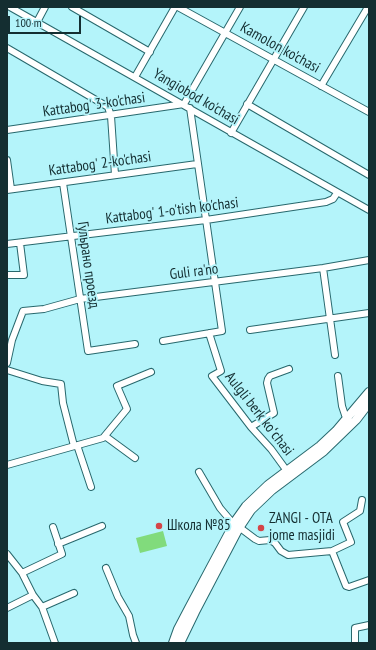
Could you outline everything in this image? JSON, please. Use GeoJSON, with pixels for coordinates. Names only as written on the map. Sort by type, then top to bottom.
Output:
{"type":"FeatureCollection","features":[{"type":"Feature","properties":{"kind":"main road"},"geometry":{"type":"LineString","coordinates":[[237,526],[239,515],[252,498],[320,446],[348,417],[369,392]]}},
{"type":"Feature","properties":{"kind":"main road"},"geometry":{"type":"LineString","coordinates":[[180,643],[192,610],[237,526],[257,503],[272,490],[324,451],[356,420],[369,403]]}},
{"type":"Feature","properties":{"kind":"main road"},"geometry":{"type":"LineString","coordinates":[[173,643],[178,629],[192,610]]}},
{"type":"Feature","properties":{"kind":"street","name":"Yangiobod ko'chasi"},"geometry":{"type":"LineString","coordinates":[[10,7],[369,210]]}},
{"type":"Feature","properties":{"kind":"street"},"geometry":{"type":"LineString","coordinates":[[37,22],[45,7]]}},
{"type":"Feature","properties":{"kind":"street"},"geometry":{"type":"LineString","coordinates":[[72,7],[150,52]]}},
{"type":"Feature","properties":{"kind":"street"},"geometry":{"type":"LineString","coordinates":[[135,77],[175,7]]}},
{"type":"Feature","properties":{"kind":"street","name":"Kamolon ko'chasi"},"geometry":{"type":"LineString","coordinates":[[178,7],[321,86],[368,109]]}},
{"type":"Feature","properties":{"kind":"street"},"geometry":{"type":"LineString","coordinates":[[163,341],[222,331],[216,282],[187,106],[225,32],[240,7]]}},
{"type":"Feature","properties":{"kind":"street"},"geometry":{"type":"LineString","coordinates":[[231,133],[304,7]]}},
{"type":"Feature","properties":{"kind":"street"},"geometry":{"type":"LineString","coordinates":[[321,86],[368,7]]}},
{"type":"Feature","properties":{"kind":"street"},"geometry":{"type":"LineString","coordinates":[[7,48],[108,107],[111,116],[116,175]]}},
{"type":"Feature","properties":{"kind":"street"},"geometry":{"type":"LineString","coordinates":[[247,104],[369,175]]}},
{"type":"Feature","properties":{"kind":"street","name":"Kattabog' 3-ko'chasi"},"geometry":{"type":"LineString","coordinates":[[7,130],[187,106]]}},
{"type":"Feature","properties":{"kind":"street"},"geometry":{"type":"LineString","coordinates":[[7,160],[9,189]]}},
{"type":"Feature","properties":{"kind":"street","name":"Kattabog' 2-ko'chasi"},"geometry":{"type":"LineString","coordinates":[[9,189],[197,164]]}},
{"type":"Feature","properties":{"kind":"street","name":"Гульрано проезд"},"geometry":{"type":"LineString","coordinates":[[63,183],[88,351],[135,344]]}},
{"type":"Feature","properties":{"kind":"street","name":"Kattabog' 1-o'tish ko'chasi"},"geometry":{"type":"LineString","coordinates":[[7,244],[206,220],[326,202],[333,199],[337,193]]}},
{"type":"Feature","properties":{"kind":"street"},"geometry":{"type":"LineString","coordinates":[[7,275],[24,275],[20,243]]}},
{"type":"Feature","properties":{"kind":"street","name":"Guli ra'no"},"geometry":{"type":"LineString","coordinates":[[7,363],[12,340],[23,311],[44,309],[80,299],[323,268],[369,260]]}},
{"type":"Feature","properties":{"kind":"street"},"geometry":{"type":"LineString","coordinates":[[323,268],[335,355]]}},
{"type":"Feature","properties":{"kind":"street"},"geometry":{"type":"LineString","coordinates":[[250,330],[369,313]]}},
{"type":"Feature","properties":{"kind":"street","name":"Aulgli berk koʻchasi"},"geometry":{"type":"LineString","coordinates":[[209,333],[221,372],[212,376],[287,471]]}},
{"type":"Feature","properties":{"kind":"street"},"geometry":{"type":"LineString","coordinates":[[252,427],[274,413],[268,379],[270,376],[289,369]]}},
{"type":"Feature","properties":{"kind":"street"},"geometry":{"type":"LineString","coordinates":[[7,370],[42,381],[60,384],[63,403],[75,446],[91,487]]}},
{"type":"Feature","properties":{"kind":"street"},"geometry":{"type":"LineString","coordinates":[[7,464],[103,438],[127,409],[118,386],[151,372]]}},
{"type":"Feature","properties":{"kind":"street"},"geometry":{"type":"LineString","coordinates":[[338,376],[342,406],[345,415],[348,417]]}},
{"type":"Feature","properties":{"kind":"street"},"geometry":{"type":"LineString","coordinates":[[105,436],[134,458]]}},
{"type":"Feature","properties":{"kind":"street"},"geometry":{"type":"LineString","coordinates":[[199,472],[220,508],[237,526],[259,541],[270,540],[275,543],[281,552],[288,555],[332,550],[352,542],[343,522],[360,511],[362,500]]}},
{"type":"Feature","properties":{"kind":"street"},"geometry":{"type":"LineString","coordinates":[[58,544],[102,526]]}},
{"type":"Feature","properties":{"kind":"street"},"geometry":{"type":"LineString","coordinates":[[22,573],[62,554],[53,527]]}},
{"type":"Feature","properties":{"kind":"street"},"geometry":{"type":"LineString","coordinates":[[332,550],[347,587],[369,580]]}},
{"type":"Feature","properties":{"kind":"street"},"geometry":{"type":"LineString","coordinates":[[7,554],[22,573],[33,595],[42,607],[55,643]]}},
{"type":"Feature","properties":{"kind":"street"},"geometry":{"type":"LineString","coordinates":[[106,568],[118,598],[129,616],[136,643]]}},
{"type":"Feature","properties":{"kind":"street"},"geometry":{"type":"LineString","coordinates":[[42,607],[74,593]]}},
{"type":"Feature","properties":{"kind":"street"},"geometry":{"type":"LineString","coordinates":[[7,608],[33,595]]}},
{"type":"Feature","properties":{"kind":"street"},"geometry":{"type":"LineString","coordinates":[[355,643],[355,628],[369,625]]}},
{"type":"Feature","properties":{"kind":"green space"},"geometry":{"type":"Polygon","coordinates":[[[163,531],[167,546],[140,553],[136,538],[163,531]]]}},
{"type":"Feature","properties":{"kind":"place","name":"Школа №85"},"geometry":{"type":"Point","coordinates":[159,526]}},
{"type":"Feature","properties":{"kind":"place","name":"ZANGI - OTA jome masjidi"},"geometry":{"type":"Point","coordinates":[261,528]}}]}
